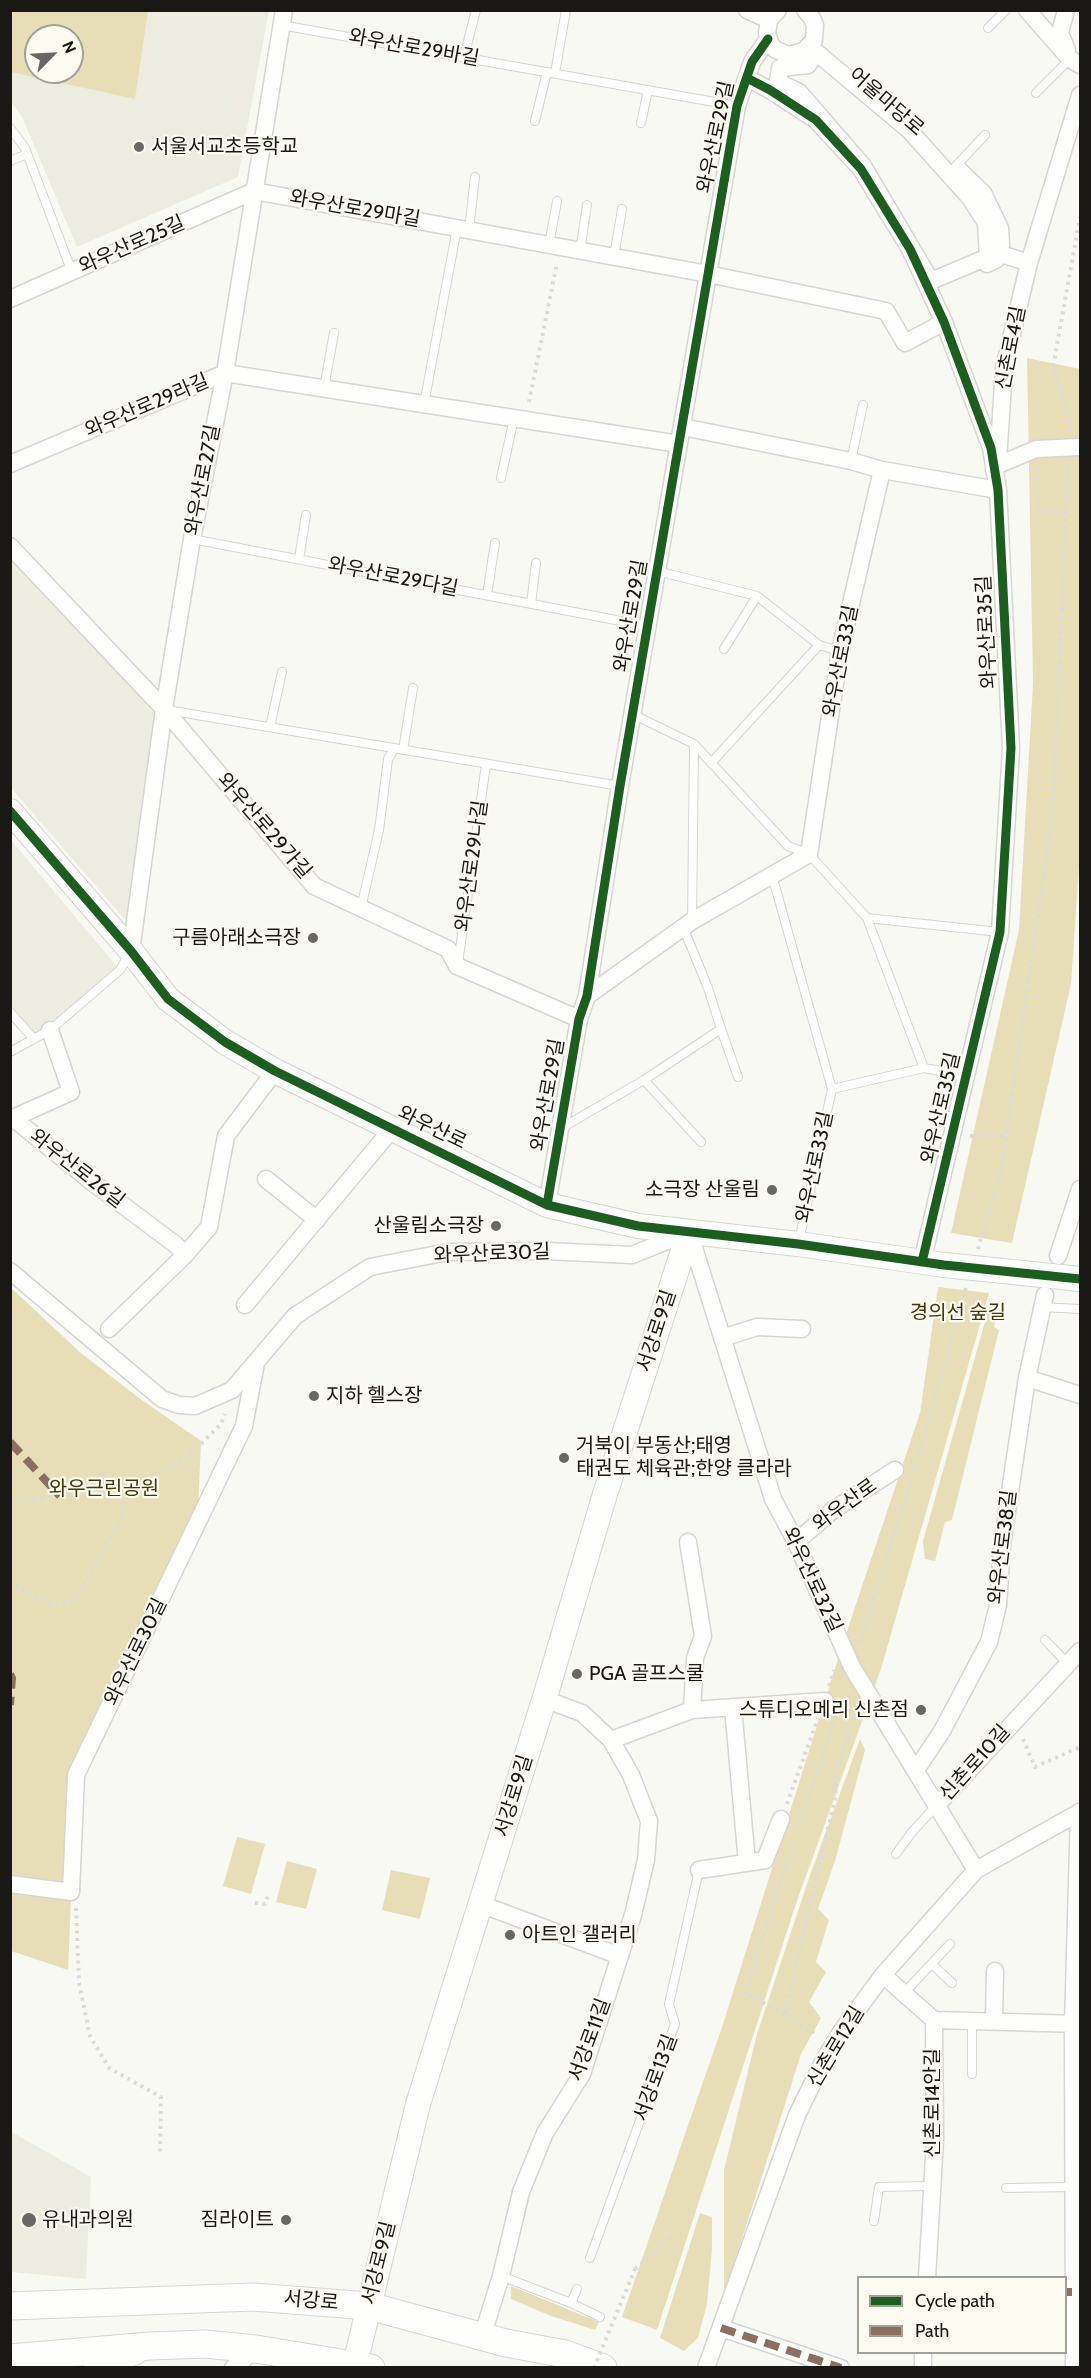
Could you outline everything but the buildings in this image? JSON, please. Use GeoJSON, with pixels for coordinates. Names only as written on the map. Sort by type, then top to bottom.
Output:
{"type":"FeatureCollection","features":[{"type":"Feature","properties":{"kind":"main road","name":"서강로"},"geometry":{"type":"LineString","coordinates":[[10,2306],[253,2296],[369,2306],[482,2337],[564,2354],[603,2367]]}},
{"type":"Feature","properties":{"kind":"main road"},"geometry":{"type":"LineString","coordinates":[[10,2358],[150,2346],[205,2344],[255,2349],[363,2366]]}},
{"type":"Feature","properties":{"kind":"street"},"geometry":{"type":"LineString","coordinates":[[747,10],[773,15],[767,33],[768,39],[776,50],[789,55],[804,51],[814,40],[815,25],[809,12]]}},
{"type":"Feature","properties":{"kind":"street"},"geometry":{"type":"LineString","coordinates":[[1027,10],[1075,62]]}},
{"type":"Feature","properties":{"kind":"street"},"geometry":{"type":"LineString","coordinates":[[1066,10],[1060,33],[1075,62]]}},
{"type":"Feature","properties":{"kind":"street","name":"와우산로27길"},"geometry":{"type":"LineString","coordinates":[[131,951],[164,709],[192,539],[225,373],[282,18]]}},
{"type":"Feature","properties":{"kind":"street","name":"와우산로29길"},"geometry":{"type":"LineString","coordinates":[[547,1206],[579,1018],[587,996],[632,714],[737,106],[752,62],[768,39]]}},
{"type":"Feature","properties":{"kind":"street","name":"어울마당로"},"geometry":{"type":"LineString","coordinates":[[814,40],[901,111],[983,193],[1000,228],[1001,244],[993,255]]}},
{"type":"Feature","properties":{"kind":"street"},"geometry":{"type":"LineString","coordinates":[[929,292],[997,260],[993,255],[986,223],[970,198],[909,130],[816,52],[808,65],[780,68],[778,82],[799,92],[863,166],[931,281],[993,255],[1029,263],[1080,95]]}},
{"type":"Feature","properties":{"kind":"street","name":"와우산로35길"},"geometry":{"type":"LineString","coordinates":[[747,78],[816,120],[861,169],[910,249],[944,322],[996,467],[1011,748],[1000,932],[967,1076],[933,1264]]}},
{"type":"Feature","properties":{"kind":"street","name":"와우산로29마길"},"geometry":{"type":"LineString","coordinates":[[254,191],[708,274]]}},
{"type":"Feature","properties":{"kind":"street","name":"와우산로25길"},"geometry":{"type":"LineString","coordinates":[[10,299],[254,191]]}},
{"type":"Feature","properties":{"kind":"street","name":"신촌로4길"},"geometry":{"type":"LineString","coordinates":[[996,467],[1004,368],[1029,263]]}},
{"type":"Feature","properties":{"kind":"street"},"geometry":{"type":"LineString","coordinates":[[708,274],[886,311],[905,343],[944,322]]}},
{"type":"Feature","properties":{"kind":"street","name":"와우산로29라길"},"geometry":{"type":"LineString","coordinates":[[10,464],[225,373],[679,444]]}},
{"type":"Feature","properties":{"kind":"street"},"geometry":{"type":"LineString","coordinates":[[682,427],[882,470],[998,489]]}},
{"type":"Feature","properties":{"kind":"street"},"geometry":{"type":"LineString","coordinates":[[996,467],[1036,450],[1080,447]]}},
{"type":"Feature","properties":{"kind":"street","name":"와우산로33길"},"geometry":{"type":"LineString","coordinates":[[809,854],[840,651],[882,470]]}},
{"type":"Feature","properties":{"kind":"street","name":"와우산로29가길"},"geometry":{"type":"LineString","coordinates":[[10,546],[164,709],[314,886],[448,950],[457,966],[579,1018]]}},
{"type":"Feature","properties":{"kind":"street","name":"와우산로"},"geometry":{"type":"LineString","coordinates":[[10,811],[131,951],[168,999],[225,1042],[275,1071],[547,1206],[638,1226],[798,1244],[933,1264],[1080,1279]]}},
{"type":"Feature","properties":{"kind":"street"},"geometry":{"type":"LineString","coordinates":[[587,996],[687,924],[809,854]]}},
{"type":"Feature","properties":{"kind":"street","name":"와우산로26길"},"geometry":{"type":"LineString","coordinates":[[50,1030],[71,1092],[13,1118],[92,1182],[176,1245],[185,1255]]}},
{"type":"Feature","properties":{"kind":"street"},"geometry":{"type":"LineString","coordinates":[[109,1329],[185,1255],[209,1227],[226,1136],[275,1071]]}},
{"type":"Feature","properties":{"kind":"street","name":"와우산로"},"geometry":{"type":"LineString","coordinates":[[245,1305],[392,1128]]}},
{"type":"Feature","properties":{"kind":"street"},"geometry":{"type":"LineString","coordinates":[[266,1179],[317,1220]]}},
{"type":"Feature","properties":{"kind":"street"},"geometry":{"type":"LineString","coordinates":[[1058,1256],[1080,1189]]}},
{"type":"Feature","properties":{"kind":"street","name":"와우산로32길"},"geometry":{"type":"LineString","coordinates":[[688,1232],[773,1499],[852,1667],[976,1870]]}},
{"type":"Feature","properties":{"kind":"street","name":"와우산로30길"},"geometry":{"type":"LineString","coordinates":[[10,1271],[162,1400],[179,1405],[195,1406],[232,1390],[295,1316],[370,1267],[448,1252],[546,1251],[632,1254],[688,1232]]}},
{"type":"Feature","properties":{"kind":"street","name":"서강로9길"},"geometry":{"type":"LineString","coordinates":[[363,2366],[369,2306],[418,2104],[688,1232]]}},
{"type":"Feature","properties":{"kind":"street","name":"와우산로38길"},"geometry":{"type":"LineString","coordinates":[[916,1770],[942,1731],[989,1642],[998,1605],[1002,1545],[1027,1378],[1043,1301]]}},
{"type":"Feature","properties":{"kind":"street"},"geometry":{"type":"LineString","coordinates":[[722,1338],[757,1327],[802,1329]]}},
{"type":"Feature","properties":{"kind":"street","name":"와우산로30길"},"geometry":{"type":"LineString","coordinates":[[10,1884],[71,1892],[76,1775],[244,1426],[256,1362]]}},
{"type":"Feature","properties":{"kind":"street"},"geometry":{"type":"LineString","coordinates":[[1027,1378],[1080,1395]]}},
{"type":"Feature","properties":{"kind":"street","name":"와우산로"},"geometry":{"type":"LineString","coordinates":[[795,1542],[833,1510],[895,1470]]}},
{"type":"Feature","properties":{"kind":"street"},"geometry":{"type":"LineString","coordinates":[[688,1542],[703,1636],[695,1658],[692,1710]]}},
{"type":"Feature","properties":{"kind":"street","name":"신촌로10길"},"geometry":{"type":"LineString","coordinates":[[936,1806],[1080,1651]]}},
{"type":"Feature","properties":{"kind":"street","name":"서강로11길"},"geometry":{"type":"LineString","coordinates":[[482,2337],[501,2276],[521,2192],[545,2133],[582,2074],[620,1956],[646,1860],[649,1821],[631,1775],[611,1740],[582,1713],[544,1699]]}},
{"type":"Feature","properties":{"kind":"street"},"geometry":{"type":"LineString","coordinates":[[611,1740],[692,1710],[733,1707],[831,1706]]}},
{"type":"Feature","properties":{"kind":"street"},"geometry":{"type":"LineString","coordinates":[[733,1707],[747,1863]]}},
{"type":"Feature","properties":{"kind":"street"},"geometry":{"type":"LineString","coordinates":[[1074,2367],[1077,2239],[1073,2187],[1080,1812]]}},
{"type":"Feature","properties":{"kind":"street","name":"신촌로12길"},"geometry":{"type":"LineString","coordinates":[[706,2367],[797,2115],[830,2050],[883,1974],[976,1870],[1080,1812]]}},
{"type":"Feature","properties":{"kind":"street","name":"서강로13길"},"geometry":{"type":"LineString","coordinates":[[699,1870],[765,1860],[781,1819]]}},
{"type":"Feature","properties":{"kind":"street"},"geometry":{"type":"LineString","coordinates":[[480,1904],[620,1956]]}},
{"type":"Feature","properties":{"kind":"street"},"geometry":{"type":"LineString","coordinates":[[994,2020],[995,1971]]}},
{"type":"Feature","properties":{"kind":"street"},"geometry":{"type":"LineString","coordinates":[[883,1974],[934,2020],[1077,2024]]}},
{"type":"Feature","properties":{"kind":"street","name":"신촌로14안길"},"geometry":{"type":"LineString","coordinates":[[927,2276],[935,2139],[934,2020]]}},
{"type":"Feature","properties":{"kind":"street"},"geometry":{"type":"LineString","coordinates":[[721,2328],[841,2367]]}},
{"type":"Feature","properties":{"kind":"street"},"geometry":{"type":"LineString","coordinates":[[96,2367],[150,2346]]}},
{"type":"Feature","properties":{"kind":"street"},"geometry":{"type":"LineString","coordinates":[[233,2367],[255,2349]]}},
{"type":"Feature","properties":{"kind":"lane"},"geometry":{"type":"LineString","coordinates":[[465,57],[476,10]]}},
{"type":"Feature","properties":{"kind":"lane"},"geometry":{"type":"LineString","coordinates":[[535,122],[551,73],[566,10]]}},
{"type":"Feature","properties":{"kind":"lane"},"geometry":{"type":"LineString","coordinates":[[988,28],[1006,10]]}},
{"type":"Feature","properties":{"kind":"lane","name":"와우산로29바길"},"geometry":{"type":"LineString","coordinates":[[282,18],[465,57],[737,106]]}},
{"type":"Feature","properties":{"kind":"lane"},"geometry":{"type":"LineString","coordinates":[[1036,93],[1075,62]]}},
{"type":"Feature","properties":{"kind":"lane"},"geometry":{"type":"LineString","coordinates":[[641,123],[648,90]]}},
{"type":"Feature","properties":{"kind":"lane"},"geometry":{"type":"LineString","coordinates":[[10,128],[27,154],[72,272]]}},
{"type":"Feature","properties":{"kind":"lane"},"geometry":{"type":"LineString","coordinates":[[955,167],[985,135]]}},
{"type":"Feature","properties":{"kind":"lane"},"geometry":{"type":"LineString","coordinates":[[10,161],[27,154]]}},
{"type":"Feature","properties":{"kind":"lane"},"geometry":{"type":"LineString","coordinates":[[424,404],[476,177]]}},
{"type":"Feature","properties":{"kind":"lane"},"geometry":{"type":"LineString","coordinates":[[555,246],[557,201]]}},
{"type":"Feature","properties":{"kind":"lane"},"geometry":{"type":"LineString","coordinates":[[580,251],[588,205]]}},
{"type":"Feature","properties":{"kind":"lane"},"geometry":{"type":"LineString","coordinates":[[614,257],[622,209]]}},
{"type":"Feature","properties":{"kind":"lane"},"geometry":{"type":"LineString","coordinates":[[324,388],[334,333]]}},
{"type":"Feature","properties":{"kind":"lane"},"geometry":{"type":"LineString","coordinates":[[851,462],[863,405]]}},
{"type":"Feature","properties":{"kind":"lane"},"geometry":{"type":"LineString","coordinates":[[501,478],[520,419]]}},
{"type":"Feature","properties":{"kind":"lane"},"geometry":{"type":"LineString","coordinates":[[299,559],[306,515]]}},
{"type":"Feature","properties":{"kind":"lane","name":"와우산로29다길"},"geometry":{"type":"LineString","coordinates":[[192,539],[647,626]]}},
{"type":"Feature","properties":{"kind":"lane","name":"와우산로29다길"},"geometry":{"type":"LineString","coordinates":[[487,595],[495,543]]}},
{"type":"Feature","properties":{"kind":"lane"},"geometry":{"type":"LineString","coordinates":[[531,604],[536,563]]}},
{"type":"Feature","properties":{"kind":"lane","name":"와우산로29길"},"geometry":{"type":"LineString","coordinates":[[657,571],[758,596],[819,645],[840,651]]}},
{"type":"Feature","properties":{"kind":"lane"},"geometry":{"type":"LineString","coordinates":[[724,649],[758,596]]}},
{"type":"Feature","properties":{"kind":"lane"},"geometry":{"type":"LineString","coordinates":[[711,763],[819,645]]}},
{"type":"Feature","properties":{"kind":"lane"},"geometry":{"type":"LineString","coordinates":[[270,727],[282,672]]}},
{"type":"Feature","properties":{"kind":"lane"},"geometry":{"type":"LineString","coordinates":[[361,908],[379,830],[388,759],[399,749],[413,688]]}},
{"type":"Feature","properties":{"kind":"lane"},"geometry":{"type":"LineString","coordinates":[[164,709],[620,786]]}},
{"type":"Feature","properties":{"kind":"lane"},"geometry":{"type":"LineString","coordinates":[[632,714],[694,744],[788,846],[809,854],[867,918],[1000,932]]}},
{"type":"Feature","properties":{"kind":"lane"},"geometry":{"type":"LineString","coordinates":[[694,744],[687,924],[738,1077]]}},
{"type":"Feature","properties":{"kind":"lane","name":"와우산로29나길"},"geometry":{"type":"LineString","coordinates":[[457,966],[486,765]]}},
{"type":"Feature","properties":{"kind":"lane","name":"와우산로33길"},"geometry":{"type":"LineString","coordinates":[[772,875],[832,1089],[798,1244]]}},
{"type":"Feature","properties":{"kind":"lane","name":"와우산로35길"},"geometry":{"type":"LineString","coordinates":[[867,918],[924,1068],[967,1076]]}},
{"type":"Feature","properties":{"kind":"lane"},"geometry":{"type":"LineString","coordinates":[[10,1052],[50,1030],[120,970],[131,951]]}},
{"type":"Feature","properties":{"kind":"lane"},"geometry":{"type":"LineString","coordinates":[[10,1012],[34,1040]]}},
{"type":"Feature","properties":{"kind":"lane","name":"와우산로29길"},"geometry":{"type":"LineString","coordinates":[[560,1129],[644,1080],[722,1029]]}},
{"type":"Feature","properties":{"kind":"lane","name":"와우산로33길"},"geometry":{"type":"LineString","coordinates":[[832,1089],[924,1068]]}},
{"type":"Feature","properties":{"kind":"lane"},"geometry":{"type":"LineString","coordinates":[[644,1080],[701,1142]]}},
{"type":"Feature","properties":{"kind":"lane"},"geometry":{"type":"LineString","coordinates":[[1043,1301],[1080,1310]]}},
{"type":"Feature","properties":{"kind":"lane"},"geometry":{"type":"LineString","coordinates":[[1045,1641],[1067,1664]]}},
{"type":"Feature","properties":{"kind":"lane"},"geometry":{"type":"LineString","coordinates":[[896,1854],[936,1806]]}},
{"type":"Feature","properties":{"kind":"lane","name":"서강로13길"},"geometry":{"type":"LineString","coordinates":[[590,2258],[675,2024],[669,2004],[699,1870]]}},
{"type":"Feature","properties":{"kind":"lane"},"geometry":{"type":"LineString","coordinates":[[904,1993],[950,1944]]}},
{"type":"Feature","properties":{"kind":"lane"},"geometry":{"type":"LineString","coordinates":[[932,1964],[952,1983]]}},
{"type":"Feature","properties":{"kind":"lane"},"geometry":{"type":"LineString","coordinates":[[972,2020],[972,2074]]}},
{"type":"Feature","properties":{"kind":"lane","name":"신촌로14안길"},"geometry":{"type":"LineString","coordinates":[[874,2221],[879,2187],[931,2186]]}},
{"type":"Feature","properties":{"kind":"lane"},"geometry":{"type":"LineString","coordinates":[[1006,2188],[1073,2187]]}},
{"type":"Feature","properties":{"kind":"lane"},"geometry":{"type":"LineString","coordinates":[[501,2276],[571,2303],[600,2317]]}},
{"type":"Feature","properties":{"kind":"lane"},"geometry":{"type":"LineString","coordinates":[[571,2303],[577,2289]]}},
{"type":"Feature","properties":{"kind":"path"},"geometry":{"type":"LineString","coordinates":[[520,419],[555,246]]}},
{"type":"Feature","properties":{"kind":"path"},"geometry":{"type":"LineString","coordinates":[[1036,450],[1038,510],[1066,513]]}},
{"type":"Feature","properties":{"kind":"path"},"geometry":{"type":"LineString","coordinates":[[969,1136],[1006,1136]]}},
{"type":"Feature","properties":{"kind":"path"},"geometry":{"type":"LineString","coordinates":[[10,1502],[126,1488],[186,1459],[221,1424],[232,1390]]}},
{"type":"Feature","properties":{"kind":"path"},"geometry":{"type":"LineString","coordinates":[[10,1580],[22,1590],[52,1604],[74,1601],[121,1520],[126,1488]]}},
{"type":"Feature","properties":{"kind":"path"},"geometry":{"type":"LineString","coordinates":[[852,1667],[898,1528]]}},
{"type":"Feature","properties":{"kind":"path"},"geometry":{"type":"LineString","coordinates":[[814,2031],[811,2033],[785,2014],[745,1993],[831,1706],[842,1646]]}},
{"type":"Feature","properties":{"kind":"path"},"geometry":{"type":"LineString","coordinates":[[785,2014],[835,1798],[837,1770],[863,1685]]}},
{"type":"Feature","properties":{"kind":"path"},"geometry":{"type":"LineString","coordinates":[[781,1819],[831,1706]]}},
{"type":"Feature","properties":{"kind":"path"},"geometry":{"type":"LineString","coordinates":[[255,1903],[265,1904],[268,1896]]}},
{"type":"Feature","properties":{"kind":"path"},"geometry":{"type":"LineString","coordinates":[[75,1904],[79,1983],[90,2036],[109,2068],[161,2097],[160,2157]]}},
{"type":"Feature","properties":{"kind":"path"},"geometry":{"type":"LineString","coordinates":[[594,2367],[635,2269],[675,2234]]}},
{"type":"Feature","properties":{"kind":"shaded area","name":"서울서교초등학교"},"geometry":{"type":"Polygon","coordinates":[[[10,11],[269,11],[238,177],[77,247],[22,117],[11,102],[10,11]]]}},
{"type":"Feature","properties":{"kind":"shaded area"},"geometry":{"type":"Polygon","coordinates":[[[10,546],[164,709],[134,930],[11,788],[10,546]]]}},
{"type":"Feature","properties":{"kind":"shaded area"},"geometry":{"type":"Polygon","coordinates":[[[10,839],[120,970],[34,1039],[11,1012],[10,839]]]}},
{"type":"Feature","properties":{"kind":"shaded area"},"geometry":{"type":"Polygon","coordinates":[[[10,2131],[91,2177],[86,2279],[11,2272],[10,2131]]]}},
{"type":"Feature","properties":{"kind":"green space"},"geometry":{"type":"Polygon","coordinates":[[[11,10],[148,11],[135,99],[66,84],[84,84],[84,24],[24,24],[24,75],[11,72],[11,10]]]}},
{"type":"Feature","properties":{"kind":"green space"},"geometry":{"type":"Polygon","coordinates":[[[1027,358],[1080,369],[1080,852],[1071,984],[1012,1243],[951,1233],[1019,930],[1033,683],[1027,358]]]}},
{"type":"Feature","properties":{"kind":"green space","name":"와우근린공원"},"geometry":{"type":"Polygon","coordinates":[[[10,1287],[82,1354],[201,1441],[198,1511],[71,1772],[71,1899],[68,1970],[11,1951],[10,1287]]]}},
{"type":"Feature","properties":{"kind":"green space","name":"경의선 숲길"},"geometry":{"type":"Polygon","coordinates":[[[938,1287],[989,1293],[881,1669],[798,1898],[657,2330],[622,2317],[723,2024],[842,1646],[920,1413],[938,1287]]]}},
{"type":"Feature","properties":{"kind":"green space"},"geometry":{"type":"Polygon","coordinates":[[[990,1304],[998,1307],[994,1327],[999,1330],[952,1520],[945,1522],[935,1561],[925,1559],[923,1541],[990,1304]]]}},
{"type":"Feature","properties":{"kind":"green space"},"geometry":{"type":"Polygon","coordinates":[[[860,1739],[865,1750],[835,1861],[818,1909],[829,1920],[816,1962],[826,1972],[809,2002],[821,2018],[801,2054],[724,2295],[724,2170],[757,2034],[810,1875],[860,1739]]]}},
{"type":"Feature","properties":{"kind":"green space"},"geometry":{"type":"Polygon","coordinates":[[[237,1837],[265,1844],[251,1894],[223,1886],[237,1837]]]}},
{"type":"Feature","properties":{"kind":"green space"},"geometry":{"type":"Polygon","coordinates":[[[287,1861],[317,1869],[306,1909],[276,1902],[287,1861]]]}},
{"type":"Feature","properties":{"kind":"green space"},"geometry":{"type":"Polygon","coordinates":[[[391,1870],[430,1878],[420,1919],[382,1910],[391,1870]]]}},
{"type":"Feature","properties":{"kind":"green space"},"geometry":{"type":"Polygon","coordinates":[[[700,2213],[712,2217],[712,2249],[707,2304],[698,2338],[684,2351],[660,2338],[700,2213]]]}},
{"type":"Feature","properties":{"kind":"green space"},"geometry":{"type":"Polygon","coordinates":[[[511,2286],[599,2322],[595,2330],[551,2316],[511,2299],[511,2286]]]}},
{"type":"Feature","properties":{"kind":"marked path"},"geometry":{"type":"LineString","coordinates":[[10,1442],[60,1496]]}},
{"type":"Feature","properties":{"kind":"marked path"},"geometry":{"type":"LineString","coordinates":[[10,1674],[12,1678],[10,1705]]}},
{"type":"Feature","properties":{"kind":"marked path"},"geometry":{"type":"LineString","coordinates":[[1067,2292],[1072,2292]]}},
{"type":"Feature","properties":{"kind":"marked path"},"geometry":{"type":"LineString","coordinates":[[721,2328],[841,2368]]}},
{"type":"Feature","properties":{"kind":"cycle path"},"geometry":{"type":"LineString","coordinates":[[547,1205],[579,1019],[587,996],[620,786],[737,106],[752,62],[768,39]]}},
{"type":"Feature","properties":{"kind":"cycle path"},"geometry":{"type":"LineString","coordinates":[[747,78],[816,120],[861,169],[910,249],[944,322],[991,448],[998,490],[1011,748],[1000,932],[922,1262]]}},
{"type":"Feature","properties":{"kind":"cycle path"},"geometry":{"type":"LineString","coordinates":[[10,811],[131,951],[168,999],[225,1042],[275,1071],[547,1205],[638,1226],[798,1244],[944,1265],[1080,1279]]}},
{"type":"Feature","properties":{"kind":"place","name":"서울서교초등학교"},"geometry":{"type":"Point","coordinates":[139,147]}},
{"type":"Feature","properties":{"kind":"place","name":"구름아래소극장"},"geometry":{"type":"Point","coordinates":[313,938]}},
{"type":"Feature","properties":{"kind":"place","name":"소극장 산울림"},"geometry":{"type":"Point","coordinates":[772,1190]}},
{"type":"Feature","properties":{"kind":"place","name":"산울림소극장"},"geometry":{"type":"Point","coordinates":[496,1226]}},
{"type":"Feature","properties":{"kind":"place","name":"지하 헬스장"},"geometry":{"type":"Point","coordinates":[314,1396]}},
{"type":"Feature","properties":{"kind":"place","name":"거북이 부동산;태영 태권도 체육관;한양 클라라"},"geometry":{"type":"Point","coordinates":[564,1458]}},
{"type":"Feature","properties":{"kind":"place","name":"PGA 골프스쿨"},"geometry":{"type":"Point","coordinates":[577,1674]}},
{"type":"Feature","properties":{"kind":"place","name":"스튜디오메리 신촌점"},"geometry":{"type":"Point","coordinates":[921,1710]}},
{"type":"Feature","properties":{"kind":"place","name":"아트인 갤러리"},"geometry":{"type":"Point","coordinates":[510,1935]}},
{"type":"Feature","properties":{"kind":"place","name":"유내과의원"},"geometry":{"type":"Point","coordinates":[29,2220]}},
{"type":"Feature","properties":{"kind":"place","name":"짐라이트"},"geometry":{"type":"Point","coordinates":[286,2220]}}]}
